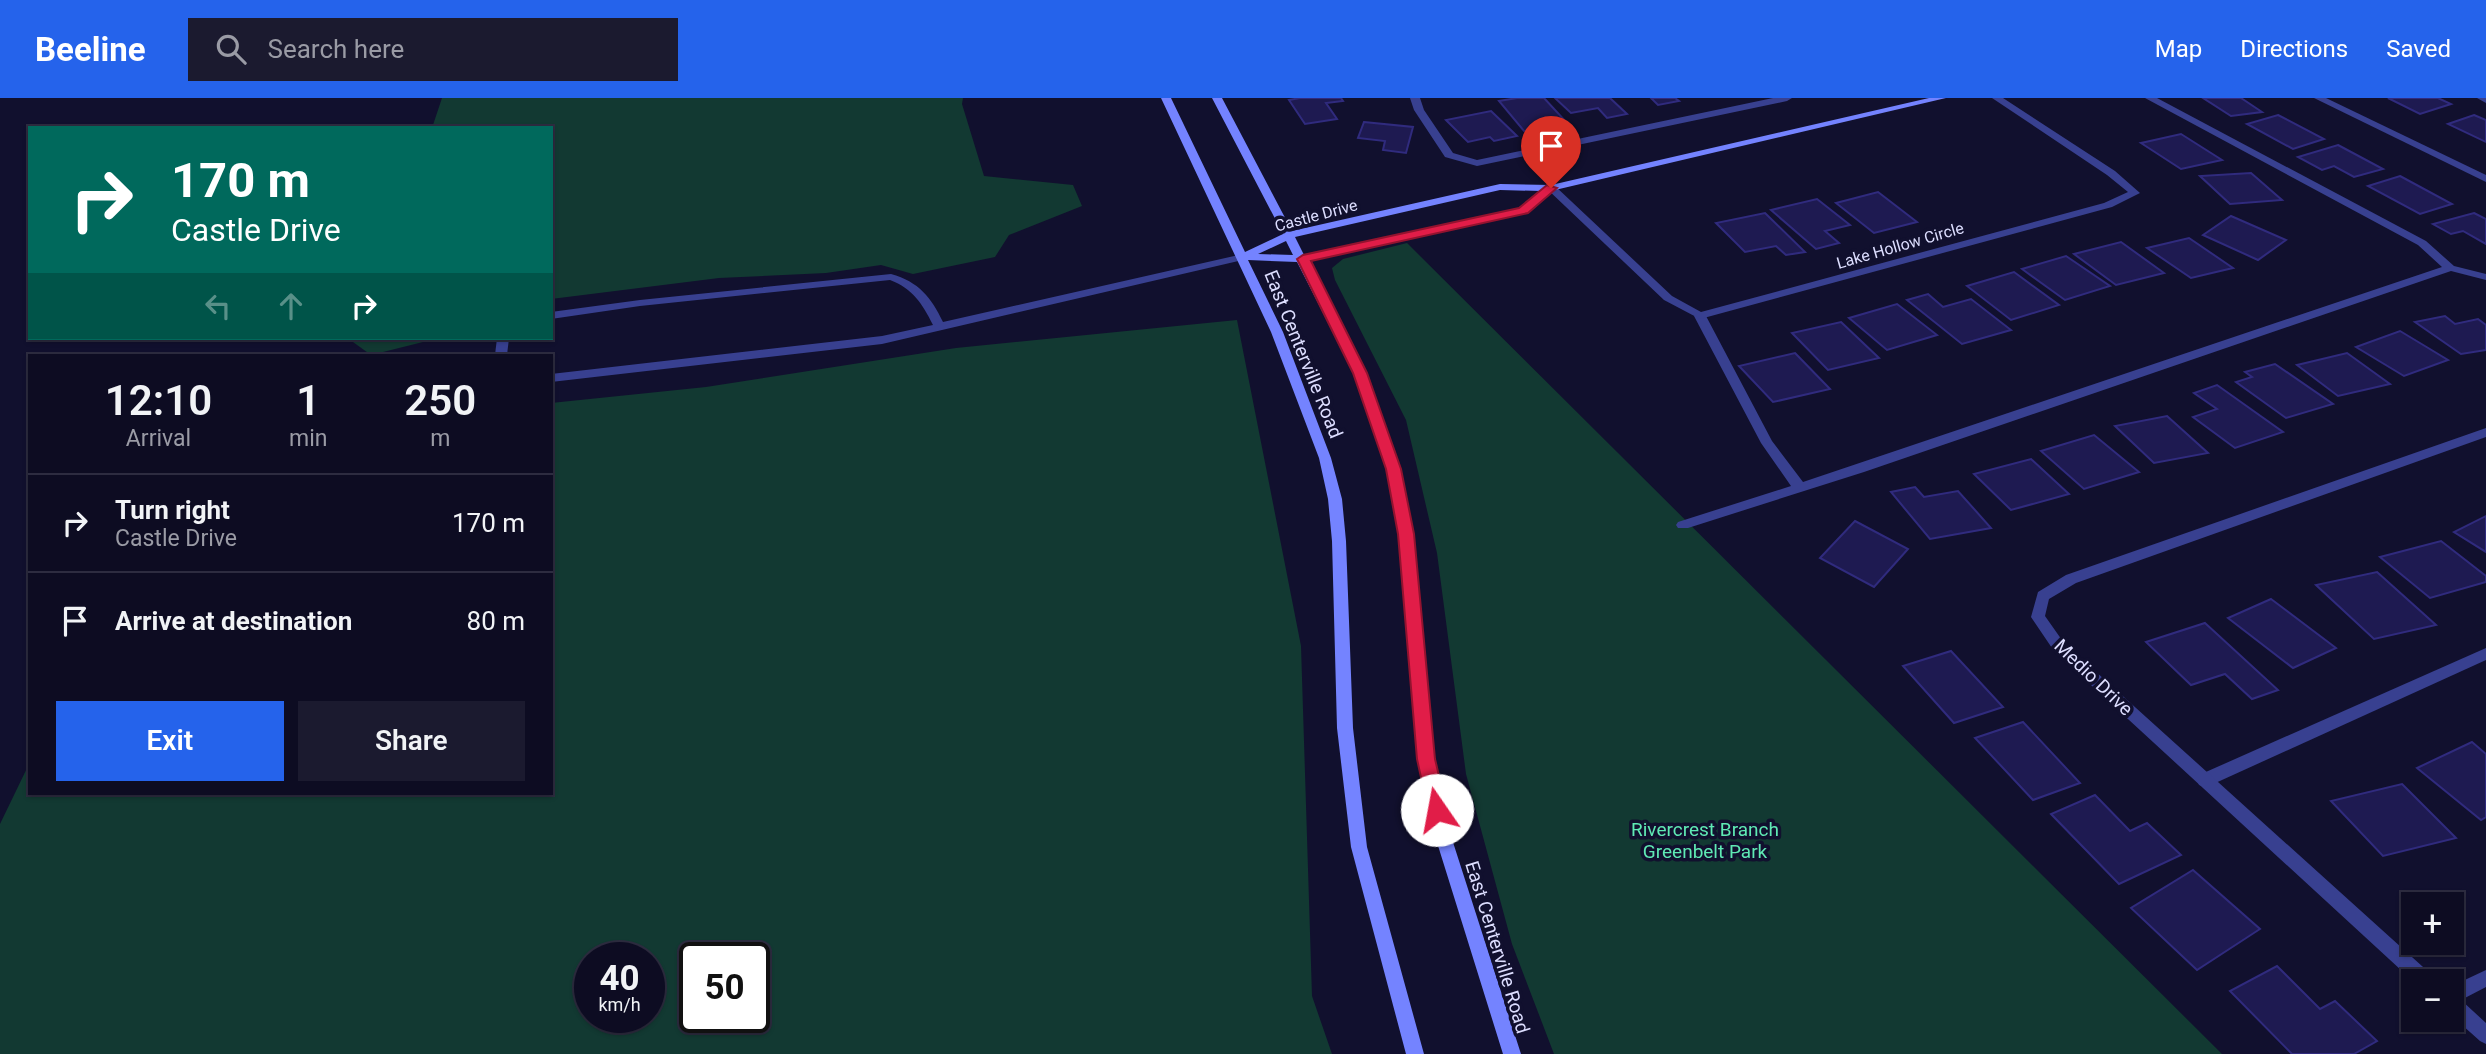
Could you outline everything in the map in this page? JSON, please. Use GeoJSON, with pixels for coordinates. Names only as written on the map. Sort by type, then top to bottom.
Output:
{"type":"FeatureCollection","features":[{"type":"Feature","properties":{"kind":"main road","name":"East Centerville Road"},"geometry":{"type":"LineString","coordinates":[[1166,98],[1243,257],[1304,398],[1325,458],[1335,499],[1339,541],[1345,728],[1359,847],[1415,1054]]}},
{"type":"Feature","properties":{"kind":"main road","name":"East Centerville Road"},"geometry":{"type":"LineString","coordinates":[[1217,98],[1360,373],[1394,469],[1406,534],[1426,759],[1443,836],[1512,1054]]}},
{"type":"Feature","properties":{"kind":"main road","name":"Castle Drive"},"geometry":{"type":"LineString","coordinates":[[1243,257],[1290,235],[1500,187],[1551,188],[1941,98]]}},
{"type":"Feature","properties":{"kind":"main road","name":"Castle Drive"},"geometry":{"type":"LineString","coordinates":[[1243,257],[1303,259],[1523,211],[1551,188]]}},
{"type":"Feature","properties":{"kind":"street"},"geometry":{"type":"LineString","coordinates":[[1415,98],[1419,110],[1449,155],[1477,163],[1787,98]]}},
{"type":"Feature","properties":{"kind":"street","name":"Lake Hollow Circle"},"geometry":{"type":"LineString","coordinates":[[1700,316],[2108,205],[2135,193],[2111,173],[1997,98]]}},
{"type":"Feature","properties":{"kind":"street"},"geometry":{"type":"LineString","coordinates":[[2150,98],[2422,243],[2450,268],[2486,277]]}},
{"type":"Feature","properties":{"kind":"street"},"geometry":{"type":"LineString","coordinates":[[2319,98],[2486,179]]}},
{"type":"Feature","properties":{"kind":"street"},"geometry":{"type":"LineString","coordinates":[[1551,188],[1668,298],[1700,316],[1767,443],[1800,488]]}},
{"type":"Feature","properties":{"kind":"street"},"geometry":{"type":"LineString","coordinates":[[553,378],[882,340],[1243,257]]}},
{"type":"Feature","properties":{"kind":"street"},"geometry":{"type":"LineString","coordinates":[[1683,525],[2450,268]]}},
{"type":"Feature","properties":{"kind":"street"},"geometry":{"type":"LineString","coordinates":[[553,316],[640,303],[891,277],[913,285],[926,300],[939,326]]}},
{"type":"Feature","properties":{"kind":"street","name":"Medio Drive"},"geometry":{"type":"LineString","coordinates":[[2413,969],[2059,647],[2038,617],[2043,596],[2071,579],[2486,432]]}},
{"type":"Feature","properties":{"kind":"street"},"geometry":{"type":"LineString","coordinates":[[2205,780],[2486,654]]}},
{"type":"Feature","properties":{"kind":"street"},"geometry":{"type":"LineString","coordinates":[[2464,989],[2486,978]]}},
{"type":"Feature","properties":{"kind":"street"},"geometry":{"type":"LineString","coordinates":[[2464,1015],[2486,1035]]}},
{"type":"Feature","properties":{"kind":"green space"},"geometry":{"type":"Polygon","coordinates":[[[442,98],[963,98],[962,104],[984,176],[1073,185],[1082,206],[1009,235],[995,257],[913,274],[881,265],[826,273],[719,278],[553,299],[553,126],[433,126],[442,98]]]}},
{"type":"Feature","properties":{"kind":"green space","name":"Rivercrest Branch Greenbelt Park"},"geometry":{"type":"Polygon","coordinates":[[[1407,243],[2222,1054],[1554,1054],[1512,944],[1466,774],[1437,553],[1406,420],[1335,280],[1332,268],[1343,259],[1407,243]]]}},
{"type":"Feature","properties":{"kind":"green space"},"geometry":{"type":"Polygon","coordinates":[[[1237,320],[1301,646],[1312,996],[1332,1054],[0,1054],[0,824],[28,766],[28,795],[553,795],[553,403],[706,387],[956,348],[1237,320]]]}},
{"type":"Feature","properties":{"kind":"green space"},"geometry":{"type":"Polygon","coordinates":[[[431,340],[375,354],[370,354],[353,342],[431,340]]]}},
{"type":"Feature","properties":{"kind":"building"},"geometry":{"type":"Polygon","coordinates":[[[1341,98],[1343,101],[1326,103],[1337,119],[1305,124],[1289,100],[1341,98]]]}},
{"type":"Feature","properties":{"kind":"building"},"geometry":{"type":"Polygon","coordinates":[[[1544,98],[1568,124],[1524,131],[1499,101],[1544,98]]]}},
{"type":"Feature","properties":{"kind":"building"},"geometry":{"type":"Polygon","coordinates":[[[1555,98],[1610,98],[1627,114],[1607,118],[1598,108],[1571,113],[1555,98]]]}},
{"type":"Feature","properties":{"kind":"building"},"geometry":{"type":"Polygon","coordinates":[[[1651,98],[1675,98],[1679,101],[1658,105],[1651,98]]]}},
{"type":"Feature","properties":{"kind":"building"},"geometry":{"type":"Polygon","coordinates":[[[2203,98],[2241,98],[2262,112],[2231,116],[2203,98]]]}},
{"type":"Feature","properties":{"kind":"building"},"geometry":{"type":"Polygon","coordinates":[[[2388,98],[2438,98],[2451,104],[2420,114],[2388,98]]]}},
{"type":"Feature","properties":{"kind":"building"},"geometry":{"type":"Polygon","coordinates":[[[1491,111],[1517,136],[1494,141],[1490,137],[1468,142],[1446,120],[1491,111]]]}},
{"type":"Feature","properties":{"kind":"building"},"geometry":{"type":"Polygon","coordinates":[[[2278,115],[2324,139],[2293,149],[2247,124],[2278,115]]]}},
{"type":"Feature","properties":{"kind":"building"},"geometry":{"type":"Polygon","coordinates":[[[2474,115],[2486,120],[2486,142],[2448,124],[2474,115]]]}},
{"type":"Feature","properties":{"kind":"building"},"geometry":{"type":"Polygon","coordinates":[[[1364,122],[1413,127],[1406,153],[1383,150],[1385,141],[1358,138],[1364,122]]]}},
{"type":"Feature","properties":{"kind":"building"},"geometry":{"type":"Polygon","coordinates":[[[2181,134],[2222,160],[2181,169],[2141,143],[2181,134]]]}},
{"type":"Feature","properties":{"kind":"building"},"geometry":{"type":"Polygon","coordinates":[[[2338,145],[2383,169],[2354,177],[2334,166],[2322,170],[2298,157],[2338,145]]]}},
{"type":"Feature","properties":{"kind":"building"},"geometry":{"type":"Polygon","coordinates":[[[2251,173],[2282,200],[2230,204],[2200,176],[2251,173]]]}},
{"type":"Feature","properties":{"kind":"building"},"geometry":{"type":"Polygon","coordinates":[[[2400,176],[2452,204],[2420,214],[2368,186],[2400,176]]]}},
{"type":"Feature","properties":{"kind":"building"},"geometry":{"type":"Polygon","coordinates":[[[1878,192],[1917,222],[1874,233],[1836,203],[1878,192]]]}},
{"type":"Feature","properties":{"kind":"building"},"geometry":{"type":"Polygon","coordinates":[[[1817,199],[1850,225],[1825,231],[1839,243],[1816,249],[1771,210],[1817,199]]]}},
{"type":"Feature","properties":{"kind":"building"},"geometry":{"type":"Polygon","coordinates":[[[1765,213],[1805,252],[1786,255],[1776,246],[1745,252],[1716,223],[1765,213]]]}},
{"type":"Feature","properties":{"kind":"building"},"geometry":{"type":"Polygon","coordinates":[[[2474,213],[2486,219],[2486,244],[2463,231],[2451,234],[2433,224],[2474,213]]]}},
{"type":"Feature","properties":{"kind":"building"},"geometry":{"type":"Polygon","coordinates":[[[2231,216],[2286,240],[2258,260],[2203,235],[2231,216]]]}},
{"type":"Feature","properties":{"kind":"building"},"geometry":{"type":"Polygon","coordinates":[[[2189,238],[2233,268],[2191,278],[2147,248],[2189,238]]]}},
{"type":"Feature","properties":{"kind":"building"},"geometry":{"type":"Polygon","coordinates":[[[2121,242],[2164,273],[2116,285],[2074,254],[2121,242]]]}},
{"type":"Feature","properties":{"kind":"building"},"geometry":{"type":"Polygon","coordinates":[[[2066,256],[2110,286],[2065,300],[2022,269],[2066,256]]]}},
{"type":"Feature","properties":{"kind":"building"},"geometry":{"type":"Polygon","coordinates":[[[2014,272],[2059,305],[2011,320],[1967,286],[2014,272]]]}},
{"type":"Feature","properties":{"kind":"building"},"geometry":{"type":"Polygon","coordinates":[[[1928,294],[1943,307],[1971,299],[2011,330],[1962,344],[1907,300],[1928,294]]]}},
{"type":"Feature","properties":{"kind":"building"},"geometry":{"type":"Polygon","coordinates":[[[1897,304],[1937,335],[1887,350],[1849,318],[1897,304]]]}},
{"type":"Feature","properties":{"kind":"building"},"geometry":{"type":"Polygon","coordinates":[[[2445,316],[2455,324],[2478,319],[2486,325],[2486,350],[2461,354],[2415,322],[2445,316]]]}},
{"type":"Feature","properties":{"kind":"building"},"geometry":{"type":"Polygon","coordinates":[[[1841,322],[1879,358],[1828,370],[1792,333],[1841,322]]]}},
{"type":"Feature","properties":{"kind":"building"},"geometry":{"type":"Polygon","coordinates":[[[2400,331],[2448,360],[2404,376],[2356,347],[2400,331]]]}},
{"type":"Feature","properties":{"kind":"building"},"geometry":{"type":"Polygon","coordinates":[[[1795,353],[1830,389],[1773,402],[1739,366],[1795,353]]]}},
{"type":"Feature","properties":{"kind":"building"},"geometry":{"type":"Polygon","coordinates":[[[2347,353],[2390,384],[2338,396],[2297,365],[2347,353]]]}},
{"type":"Feature","properties":{"kind":"building"},"geometry":{"type":"Polygon","coordinates":[[[2275,364],[2333,404],[2286,418],[2236,382],[2252,377],[2245,372],[2275,364]]]}},
{"type":"Feature","properties":{"kind":"building"},"geometry":{"type":"Polygon","coordinates":[[[2217,385],[2283,432],[2235,448],[2193,417],[2217,409],[2194,393],[2217,385]]]}},
{"type":"Feature","properties":{"kind":"building"},"geometry":{"type":"Polygon","coordinates":[[[2167,416],[2208,453],[2154,463],[2115,426],[2167,416]]]}},
{"type":"Feature","properties":{"kind":"building"},"geometry":{"type":"Polygon","coordinates":[[[2094,435],[2139,472],[2084,489],[2041,451],[2094,435]]]}},
{"type":"Feature","properties":{"kind":"building"},"geometry":{"type":"Polygon","coordinates":[[[2031,459],[2069,494],[2011,510],[1974,474],[2031,459]]]}},
{"type":"Feature","properties":{"kind":"building"},"geometry":{"type":"Polygon","coordinates":[[[1915,487],[1924,497],[1958,491],[1991,528],[1930,539],[1891,492],[1915,487]]]}},
{"type":"Feature","properties":{"kind":"building"},"geometry":{"type":"Polygon","coordinates":[[[2486,516],[2486,552],[2454,532],[2486,516]]]}},
{"type":"Feature","properties":{"kind":"building"},"geometry":{"type":"Polygon","coordinates":[[[1855,521],[1908,549],[1874,587],[1820,558],[1855,521]]]}},
{"type":"Feature","properties":{"kind":"building"},"geometry":{"type":"Polygon","coordinates":[[[2441,541],[2486,576],[2486,582],[2430,598],[2380,557],[2441,541]]]}},
{"type":"Feature","properties":{"kind":"building"},"geometry":{"type":"Polygon","coordinates":[[[2377,572],[2436,625],[2374,639],[2316,585],[2377,572]]]}},
{"type":"Feature","properties":{"kind":"building"},"geometry":{"type":"Polygon","coordinates":[[[2271,599],[2336,648],[2293,668],[2228,618],[2271,599]]]}},
{"type":"Feature","properties":{"kind":"building"},"geometry":{"type":"Polygon","coordinates":[[[2205,623],[2278,690],[2252,699],[2225,674],[2191,685],[2146,642],[2205,623]]]}},
{"type":"Feature","properties":{"kind":"building"},"geometry":{"type":"Polygon","coordinates":[[[1951,651],[2003,707],[1954,723],[1903,666],[1951,651]]]}},
{"type":"Feature","properties":{"kind":"building"},"geometry":{"type":"Polygon","coordinates":[[[2023,722],[2080,783],[2033,800],[1975,738],[2023,722]]]}},
{"type":"Feature","properties":{"kind":"building"},"geometry":{"type":"Polygon","coordinates":[[[2472,742],[2486,754],[2486,817],[2481,820],[2417,768],[2472,742]]]}},
{"type":"Feature","properties":{"kind":"building"},"geometry":{"type":"Polygon","coordinates":[[[2402,784],[2456,838],[2383,856],[2331,801],[2402,784]]]}},
{"type":"Feature","properties":{"kind":"building"},"geometry":{"type":"Polygon","coordinates":[[[2095,795],[2130,831],[2147,823],[2181,855],[2119,884],[2051,814],[2095,795]]]}},
{"type":"Feature","properties":{"kind":"building"},"geometry":{"type":"Polygon","coordinates":[[[2193,870],[2260,929],[2197,970],[2131,908],[2193,870]]]}},
{"type":"Feature","properties":{"kind":"building"},"geometry":{"type":"Polygon","coordinates":[[[2277,966],[2320,1009],[2335,1001],[2377,1041],[2354,1054],[2292,1054],[2230,991],[2277,966]]]}},
{"type":"Feature","properties":{"kind":"route"},"geometry":{"type":"LineString","coordinates":[[1437,810],[1426,759],[1406,534],[1394,469],[1360,373],[1303,259],[1523,211],[1551,188]]}}]}
